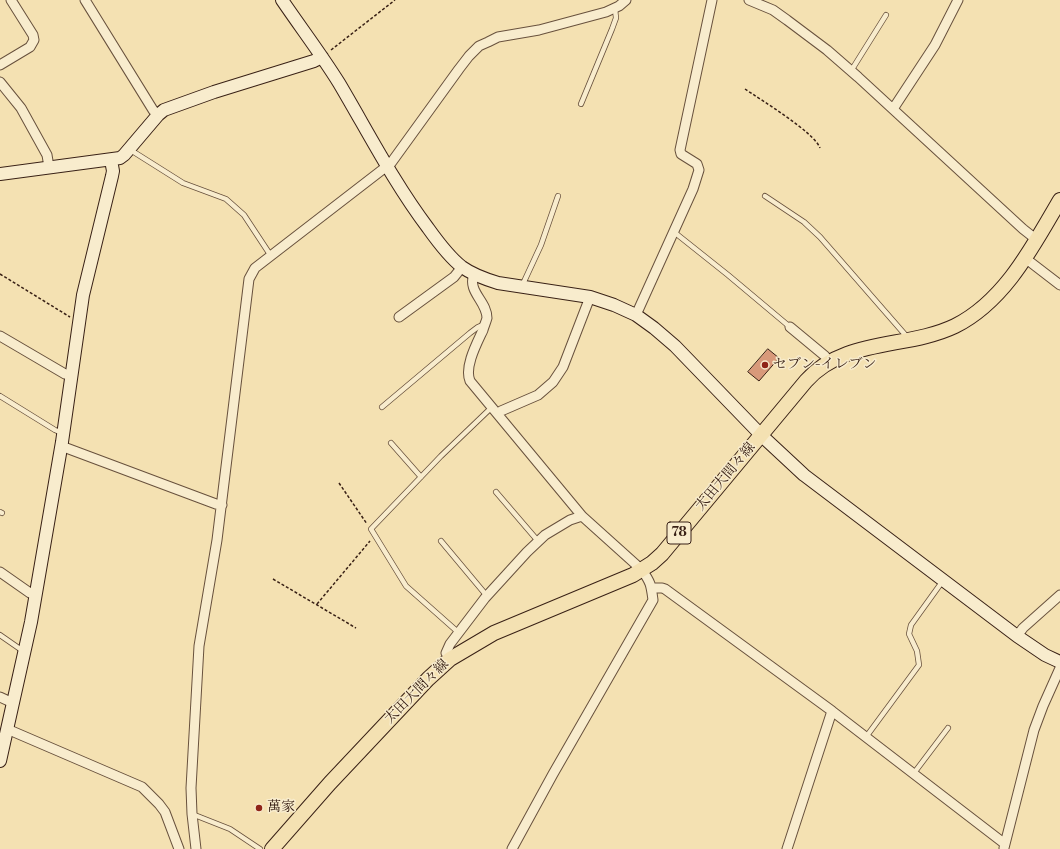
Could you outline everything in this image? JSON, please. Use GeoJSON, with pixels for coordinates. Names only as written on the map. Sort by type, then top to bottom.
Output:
{"type":"FeatureCollection","features":[{"type":"Feature","properties":{"kind":"main road","name":"太田大間々線"},"geometry":{"type":"LineString","coordinates":[[272,849],[330,783],[422,684],[450,659],[494,633],[642,570],[662,554],[812,374],[829,362],[858,351],[925,336],[941,331],[965,320],[987,303],[1010,279],[1037,240],[1060,200]]}},
{"type":"Feature","properties":{"kind":"street"},"geometry":{"type":"LineString","coordinates":[[0,65],[30,47],[34,40],[33,35],[11,0]]}},
{"type":"Feature","properties":{"kind":"street"},"geometry":{"type":"LineString","coordinates":[[85,0],[153,110],[158,115]]}},
{"type":"Feature","properties":{"kind":"street"},"geometry":{"type":"LineString","coordinates":[[282,0],[325,55],[338,83],[387,167],[416,212],[462,267],[474,274],[498,283],[590,297],[614,305],[636,315],[654,328],[674,346],[761,435],[804,475],[1017,636],[1045,655],[1060,662]]}},
{"type":"Feature","properties":{"kind":"street"},"geometry":{"type":"LineString","coordinates":[[196,849],[192,814],[192,780],[200,634],[222,505],[249,279],[255,268],[387,167],[396,157],[469,56],[479,46],[498,38],[539,30],[615,9],[626,0]]}},
{"type":"Feature","properties":{"kind":"street"},"geometry":{"type":"LineString","coordinates":[[636,315],[693,189],[699,170],[697,164],[681,154],[680,150],[712,0]]}},
{"type":"Feature","properties":{"kind":"street"},"geometry":{"type":"LineString","coordinates":[[749,0],[773,10],[850,71],[1023,229],[1037,240]]}},
{"type":"Feature","properties":{"kind":"street"},"geometry":{"type":"LineString","coordinates":[[893,109],[935,45],[958,0]]}},
{"type":"Feature","properties":{"kind":"street"},"geometry":{"type":"LineString","coordinates":[[0,174],[120,158],[158,115],[168,108],[314,61],[325,55]]}},
{"type":"Feature","properties":{"kind":"street"},"geometry":{"type":"LineString","coordinates":[[0,82],[21,108],[47,155],[49,167]]}},
{"type":"Feature","properties":{"kind":"street"},"geometry":{"type":"LineString","coordinates":[[0,761],[36,595],[61,446],[78,321],[83,294],[112,176],[113,171],[111,160]]}},
{"type":"Feature","properties":{"kind":"street"},"geometry":{"type":"LineString","coordinates":[[1025,258],[1060,284]]}},
{"type":"Feature","properties":{"kind":"street"},"geometry":{"type":"LineString","coordinates":[[399,317],[454,276],[462,267]]}},
{"type":"Feature","properties":{"kind":"street"},"geometry":{"type":"LineString","coordinates":[[474,274],[472,286],[487,319],[469,365],[468,376],[473,385],[494,411],[582,516],[642,570],[648,578],[652,588],[653,600],[553,774],[512,849]]}},
{"type":"Feature","properties":{"kind":"street"},"geometry":{"type":"LineString","coordinates":[[494,411],[501,411],[538,395],[552,382],[563,367],[590,297]]}},
{"type":"Feature","properties":{"kind":"street"},"geometry":{"type":"LineString","coordinates":[[790,327],[825,356],[829,362]]}},
{"type":"Feature","properties":{"kind":"street"},"geometry":{"type":"LineString","coordinates":[[0,336],[65,374],[71,376]]}},
{"type":"Feature","properties":{"kind":"street"},"geometry":{"type":"LineString","coordinates":[[61,446],[222,505]]}},
{"type":"Feature","properties":{"kind":"street"},"geometry":{"type":"LineString","coordinates":[[450,659],[446,653],[447,649],[487,596],[545,535],[570,520],[582,516]]}},
{"type":"Feature","properties":{"kind":"street"},"geometry":{"type":"LineString","coordinates":[[0,572],[36,595]]}},
{"type":"Feature","properties":{"kind":"street"},"geometry":{"type":"LineString","coordinates":[[652,588],[665,589],[832,711],[1004,846],[1034,730],[1060,668]]}},
{"type":"Feature","properties":{"kind":"street"},"geometry":{"type":"LineString","coordinates":[[1017,636],[1023,628],[1060,595]]}},
{"type":"Feature","properties":{"kind":"street"},"geometry":{"type":"LineString","coordinates":[[0,697],[13,703]]}},
{"type":"Feature","properties":{"kind":"street"},"geometry":{"type":"LineString","coordinates":[[787,849],[832,711]]}},
{"type":"Feature","properties":{"kind":"street"},"geometry":{"type":"LineString","coordinates":[[7,729],[142,787],[155,799],[165,812],[179,849]]}},
{"type":"Feature","properties":{"kind":"lane"},"geometry":{"type":"LineString","coordinates":[[581,104],[616,18],[615,9]]}},
{"type":"Feature","properties":{"kind":"lane"},"geometry":{"type":"LineString","coordinates":[[850,71],[886,15]]}},
{"type":"Feature","properties":{"kind":"lane"},"geometry":{"type":"LineString","coordinates":[[129,149],[183,183],[226,199],[244,215],[271,256]]}},
{"type":"Feature","properties":{"kind":"lane"},"geometry":{"type":"LineString","coordinates":[[522,286],[541,245],[558,196]]}},
{"type":"Feature","properties":{"kind":"lane"},"geometry":{"type":"LineString","coordinates":[[765,196],[804,222],[820,237],[904,332],[908,339]]}},
{"type":"Feature","properties":{"kind":"lane"},"geometry":{"type":"LineString","coordinates":[[674,232],[790,327]]}},
{"type":"Feature","properties":{"kind":"lane"},"geometry":{"type":"LineString","coordinates":[[382,407],[470,333],[485,324]]}},
{"type":"Feature","properties":{"kind":"lane"},"geometry":{"type":"LineString","coordinates":[[0,396],[62,433]]}},
{"type":"Feature","properties":{"kind":"lane"},"geometry":{"type":"LineString","coordinates":[[459,633],[406,586],[370,529],[421,477],[494,411]]}},
{"type":"Feature","properties":{"kind":"lane"},"geometry":{"type":"LineString","coordinates":[[391,444],[421,477]]}},
{"type":"Feature","properties":{"kind":"lane"},"geometry":{"type":"LineString","coordinates":[[496,492],[538,541]]}},
{"type":"Feature","properties":{"kind":"lane"},"geometry":{"type":"LineString","coordinates":[[441,541],[487,596]]}},
{"type":"Feature","properties":{"kind":"lane"},"geometry":{"type":"LineString","coordinates":[[866,737],[919,665],[917,651],[910,634],[911,625],[944,580]]}},
{"type":"Feature","properties":{"kind":"lane"},"geometry":{"type":"LineString","coordinates":[[0,635],[24,652]]}},
{"type":"Feature","properties":{"kind":"lane"},"geometry":{"type":"LineString","coordinates":[[914,774],[948,728]]}},
{"type":"Feature","properties":{"kind":"lane"},"geometry":{"type":"LineString","coordinates":[[192,814],[230,829],[260,849]]}},
{"type":"Feature","properties":{"kind":"path"},"geometry":{"type":"LineString","coordinates":[[325,55],[395,0]]}},
{"type":"Feature","properties":{"kind":"path"},"geometry":{"type":"LineString","coordinates":[[745,89],[803,129],[819,143],[820,148]]}},
{"type":"Feature","properties":{"kind":"path"},"geometry":{"type":"LineString","coordinates":[[0,274],[73,320],[78,321]]}},
{"type":"Feature","properties":{"kind":"path"},"geometry":{"type":"LineString","coordinates":[[339,483],[370,529]]}},
{"type":"Feature","properties":{"kind":"path"},"geometry":{"type":"LineString","coordinates":[[317,604],[374,535]]}},
{"type":"Feature","properties":{"kind":"path"},"geometry":{"type":"LineString","coordinates":[[273,579],[356,628]]}},
{"type":"Feature","properties":{"kind":"building"},"geometry":{"type":"Polygon","coordinates":[[[768,349],[779,358],[759,381],[748,372],[768,349]]]}},
{"type":"Feature","properties":{"kind":"place","name":"セブン-イレブン"},"geometry":{"type":"Point","coordinates":[765,365]}},
{"type":"Feature","properties":{"kind":"place","name":"萬家"},"geometry":{"type":"Point","coordinates":[259,808]}}]}
